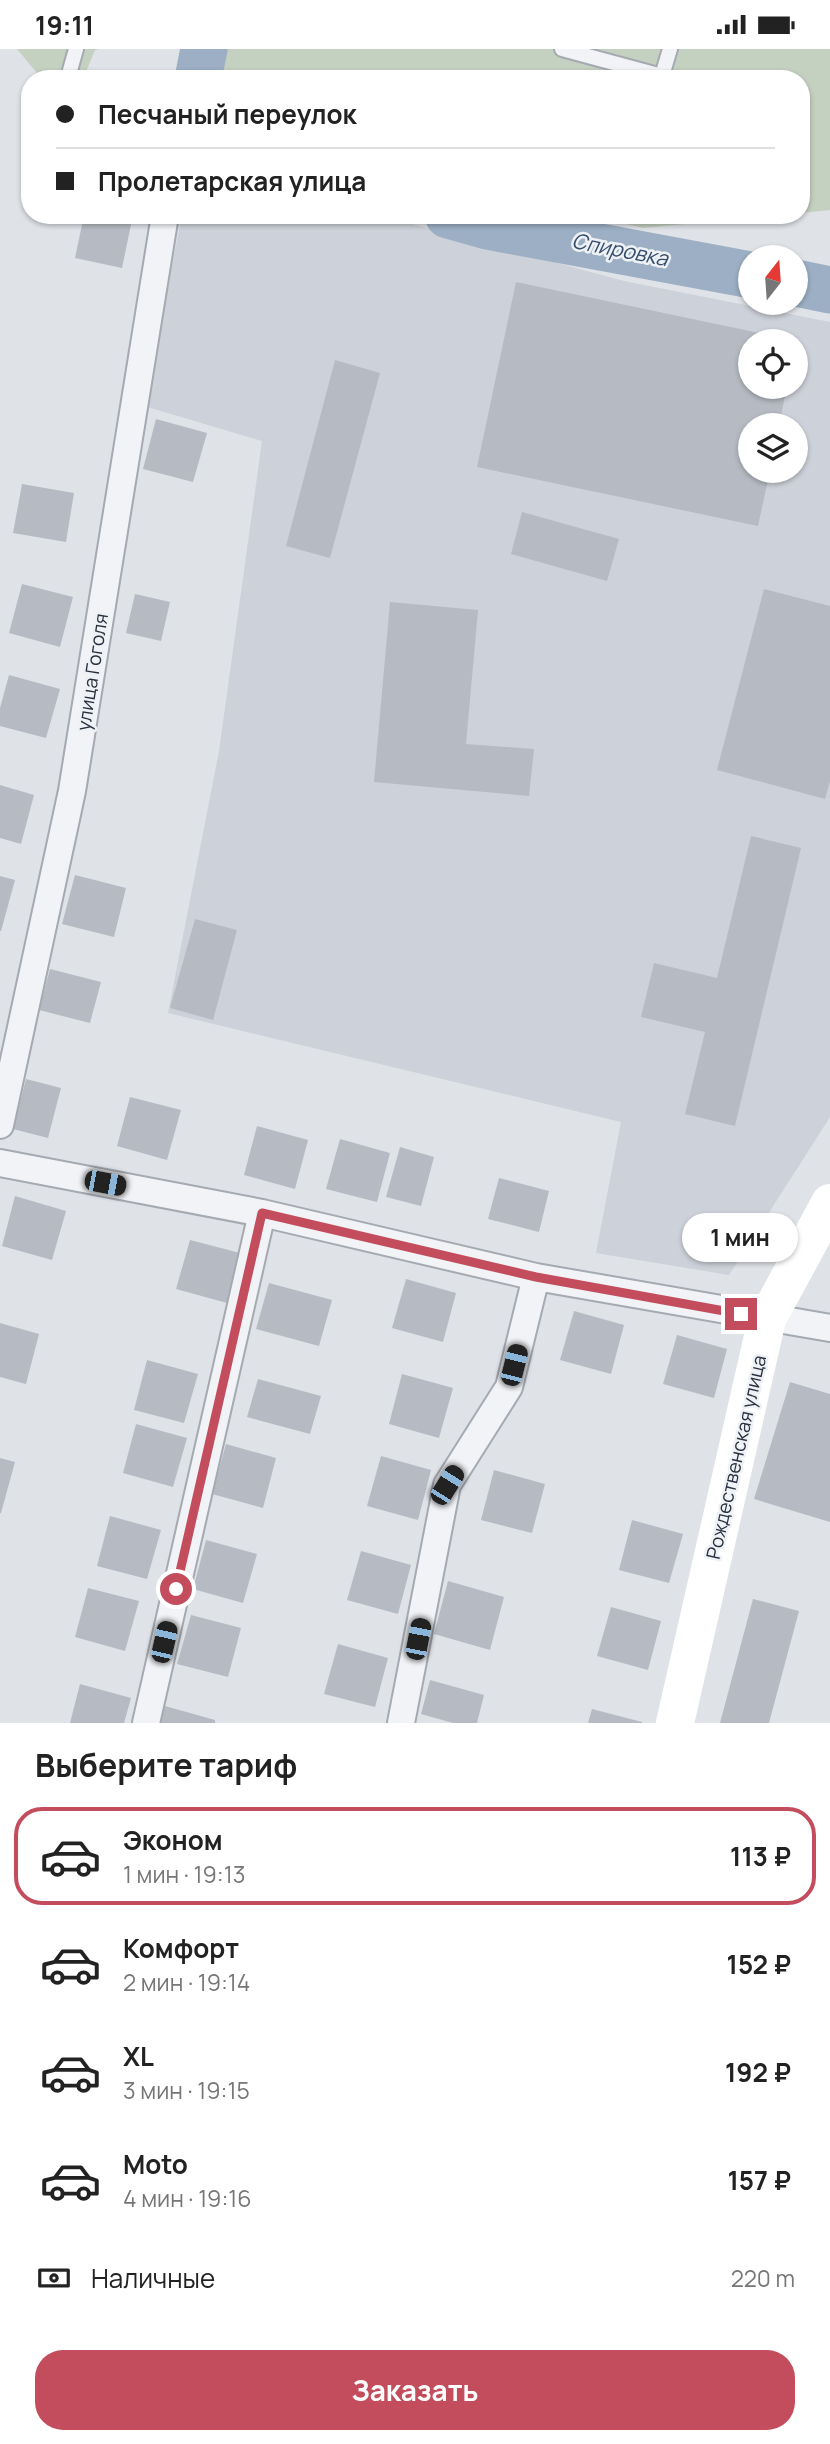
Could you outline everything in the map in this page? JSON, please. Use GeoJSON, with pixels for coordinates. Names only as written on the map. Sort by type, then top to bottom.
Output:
{"type":"FeatureCollection","features":[{"type":"Feature","properties":{"kind":"main road","name":"Рождественская улица"},"geometry":{"type":"LineString","coordinates":[[675,1723],[767,1319],[830,1203]]}},
{"type":"Feature","properties":{"kind":"street","name":"улица Гоголя"},"geometry":{"type":"LineString","coordinates":[[0,1125],[72,791],[164,224]]}},
{"type":"Feature","properties":{"kind":"street"},"geometry":{"type":"LineString","coordinates":[[0,1163],[262,1213],[536,1277],[830,1328]]}},
{"type":"Feature","properties":{"kind":"street"},"geometry":{"type":"LineString","coordinates":[[146,1723],[262,1213]]}},
{"type":"Feature","properties":{"kind":"street"},"geometry":{"type":"LineString","coordinates":[[401,1723],[447,1485],[509,1387],[536,1277]]}},
{"type":"Feature","properties":{"kind":"lane"},"geometry":{"type":"LineString","coordinates":[[70,70],[76,49]]}},
{"type":"Feature","properties":{"kind":"lane"},"geometry":{"type":"LineString","coordinates":[[562,49],[637,70]]}},
{"type":"Feature","properties":{"kind":"lane"},"geometry":{"type":"LineString","coordinates":[[664,70],[670,49]]}},
{"type":"Feature","properties":{"kind":"shaded area"},"geometry":{"type":"Polygon","coordinates":[[[180,224],[412,224],[624,281],[738,304],[738,315],[795,315],[830,322],[830,1117],[729,1275],[596,1253],[621,1122],[168,1013],[219,751],[262,441],[144,406],[180,224]]]}},
{"type":"Feature","properties":{"kind":"green space"},"geometry":{"type":"Polygon","coordinates":[[[17,49],[100,49],[95,50],[87,70],[34,70],[17,49]]]}},
{"type":"Feature","properties":{"kind":"green space"},"geometry":{"type":"Polygon","coordinates":[[[213,49],[830,49],[830,210],[810,212],[810,70],[207,70],[213,49]]]}},
{"type":"Feature","properties":{"kind":"green space"},"geometry":{"type":"Polygon","coordinates":[[[626,224],[684,224],[643,228],[626,224]]]}},
{"type":"Feature","properties":{"kind":"building"},"geometry":{"type":"Polygon","coordinates":[[[82,224],[131,224],[122,268],[75,258],[82,224]]]}},
{"type":"Feature","properties":{"kind":"building"},"geometry":{"type":"Polygon","coordinates":[[[516,282],[740,329],[738,329],[738,399],[784,399],[782,413],[738,413],[738,483],[767,483],[758,526],[477,467],[516,282]]]}},
{"type":"Feature","properties":{"kind":"building"},"geometry":{"type":"Polygon","coordinates":[[[335,360],[380,373],[330,558],[286,546],[335,360]]]}},
{"type":"Feature","properties":{"kind":"building"},"geometry":{"type":"Polygon","coordinates":[[[156,419],[207,433],[193,482],[143,469],[156,419]]]}},
{"type":"Feature","properties":{"kind":"building"},"geometry":{"type":"Polygon","coordinates":[[[22,484],[74,493],[66,542],[13,533],[22,484]]]}},
{"type":"Feature","properties":{"kind":"building"},"geometry":{"type":"Polygon","coordinates":[[[522,512],[619,539],[607,581],[511,554],[522,512]]]}},
{"type":"Feature","properties":{"kind":"building"},"geometry":{"type":"Polygon","coordinates":[[[22,584],[73,597],[60,647],[9,633],[22,584]]]}},
{"type":"Feature","properties":{"kind":"building"},"geometry":{"type":"Polygon","coordinates":[[[764,589],[830,606],[830,781],[825,799],[717,770],[764,589]]]}},
{"type":"Feature","properties":{"kind":"building"},"geometry":{"type":"Polygon","coordinates":[[[135,594],[170,602],[161,641],[126,633],[135,594]]]}},
{"type":"Feature","properties":{"kind":"building"},"geometry":{"type":"Polygon","coordinates":[[[390,602],[478,610],[466,744],[534,749],[529,796],[374,782],[390,602]]]}},
{"type":"Feature","properties":{"kind":"building"},"geometry":{"type":"Polygon","coordinates":[[[9,675],[60,689],[46,738],[0,726],[0,708],[9,675]]]}},
{"type":"Feature","properties":{"kind":"building"},"geometry":{"type":"Polygon","coordinates":[[[0,785],[34,795],[21,844],[0,838],[0,785]]]}},
{"type":"Feature","properties":{"kind":"building"},"geometry":{"type":"Polygon","coordinates":[[[751,836],[801,848],[735,1126],[685,1114],[705,1032],[641,1017],[654,963],[717,978],[751,836]]]}},
{"type":"Feature","properties":{"kind":"building"},"geometry":{"type":"Polygon","coordinates":[[[75,875],[126,888],[114,937],[62,924],[75,875]]]}},
{"type":"Feature","properties":{"kind":"building"},"geometry":{"type":"Polygon","coordinates":[[[0,876],[15,880],[1,931],[0,931],[0,876]]]}},
{"type":"Feature","properties":{"kind":"building"},"geometry":{"type":"Polygon","coordinates":[[[195,919],[237,930],[213,1020],[170,1008],[195,919]]]}},
{"type":"Feature","properties":{"kind":"building"},"geometry":{"type":"Polygon","coordinates":[[[50,969],[101,982],[90,1023],[39,1010],[50,969]]]}},
{"type":"Feature","properties":{"kind":"building"},"geometry":{"type":"Polygon","coordinates":[[[26,1079],[61,1088],[48,1138],[13,1129],[26,1079]]]}},
{"type":"Feature","properties":{"kind":"building"},"geometry":{"type":"Polygon","coordinates":[[[130,1097],[181,1110],[167,1160],[117,1146],[130,1097]]]}},
{"type":"Feature","properties":{"kind":"building"},"geometry":{"type":"Polygon","coordinates":[[[257,1126],[308,1140],[295,1189],[244,1175],[257,1126]]]}},
{"type":"Feature","properties":{"kind":"building"},"geometry":{"type":"Polygon","coordinates":[[[340,1139],[390,1153],[377,1202],[326,1189],[340,1139]]]}},
{"type":"Feature","properties":{"kind":"building"},"geometry":{"type":"Polygon","coordinates":[[[400,1147],[434,1157],[421,1206],[386,1197],[400,1147]]]}},
{"type":"Feature","properties":{"kind":"building"},"geometry":{"type":"Polygon","coordinates":[[[499,1178],[549,1191],[539,1232],[488,1219],[499,1178]]]}},
{"type":"Feature","properties":{"kind":"building"},"geometry":{"type":"Polygon","coordinates":[[[15,1196],[66,1211],[52,1260],[2,1246],[15,1196]]]}},
{"type":"Feature","properties":{"kind":"building"},"geometry":{"type":"Polygon","coordinates":[[[190,1240],[240,1253],[227,1303],[176,1289],[190,1240]]]}},
{"type":"Feature","properties":{"kind":"building"},"geometry":{"type":"Polygon","coordinates":[[[406,1279],[456,1293],[443,1342],[392,1328],[406,1279]]]}},
{"type":"Feature","properties":{"kind":"building"},"geometry":{"type":"Polygon","coordinates":[[[269,1283],[332,1300],[319,1346],[256,1329],[269,1283]]]}},
{"type":"Feature","properties":{"kind":"building"},"geometry":{"type":"Polygon","coordinates":[[[574,1311],[624,1325],[611,1374],[560,1360],[574,1311]]]}},
{"type":"Feature","properties":{"kind":"building"},"geometry":{"type":"Polygon","coordinates":[[[0,1323],[39,1334],[26,1384],[0,1377],[0,1323]]]}},
{"type":"Feature","properties":{"kind":"building"},"geometry":{"type":"Polygon","coordinates":[[[677,1335],[727,1349],[714,1398],[663,1384],[677,1335]]]}},
{"type":"Feature","properties":{"kind":"building"},"geometry":{"type":"Polygon","coordinates":[[[147,1360],[198,1374],[184,1423],[134,1410],[147,1360]]]}},
{"type":"Feature","properties":{"kind":"building"},"geometry":{"type":"Polygon","coordinates":[[[402,1374],[453,1388],[439,1438],[389,1424],[402,1374]]]}},
{"type":"Feature","properties":{"kind":"building"},"geometry":{"type":"Polygon","coordinates":[[[258,1379],[321,1396],[310,1434],[247,1417],[258,1379]]]}},
{"type":"Feature","properties":{"kind":"building"},"geometry":{"type":"Polygon","coordinates":[[[790,1382],[830,1394],[830,1522],[754,1499],[790,1382]]]}},
{"type":"Feature","properties":{"kind":"building"},"geometry":{"type":"Polygon","coordinates":[[[136,1424],[187,1438],[173,1487],[123,1473],[136,1424]]]}},
{"type":"Feature","properties":{"kind":"building"},"geometry":{"type":"Polygon","coordinates":[[[226,1444],[276,1458],[263,1508],[212,1494],[226,1444]]]}},
{"type":"Feature","properties":{"kind":"building"},"geometry":{"type":"Polygon","coordinates":[[[381,1456],[431,1470],[418,1520],[367,1506],[381,1456]]]}},
{"type":"Feature","properties":{"kind":"building"},"geometry":{"type":"Polygon","coordinates":[[[0,1458],[15,1462],[1,1513],[0,1513],[0,1458]]]}},
{"type":"Feature","properties":{"kind":"building"},"geometry":{"type":"Polygon","coordinates":[[[494,1470],[545,1484],[532,1533],[481,1520],[494,1470]]]}},
{"type":"Feature","properties":{"kind":"building"},"geometry":{"type":"Polygon","coordinates":[[[110,1516],[161,1530],[147,1579],[97,1566],[110,1516]]]}},
{"type":"Feature","properties":{"kind":"building"},"geometry":{"type":"Polygon","coordinates":[[[632,1520],[683,1534],[669,1583],[619,1570],[632,1520]]]}},
{"type":"Feature","properties":{"kind":"building"},"geometry":{"type":"Polygon","coordinates":[[[206,1540],[257,1554],[243,1603],[193,1589],[206,1540]]]}},
{"type":"Feature","properties":{"kind":"building"},"geometry":{"type":"Polygon","coordinates":[[[361,1551],[411,1565],[398,1614],[347,1600],[361,1551]]]}},
{"type":"Feature","properties":{"kind":"building"},"geometry":{"type":"Polygon","coordinates":[[[448,1581],[504,1597],[490,1650],[434,1634],[448,1581]]]}},
{"type":"Feature","properties":{"kind":"building"},"geometry":{"type":"Polygon","coordinates":[[[88,1588],[139,1601],[125,1651],[75,1637],[88,1588]]]}},
{"type":"Feature","properties":{"kind":"building"},"geometry":{"type":"Polygon","coordinates":[[[753,1599],[799,1611],[769,1723],[720,1723],[753,1599]]]}},
{"type":"Feature","properties":{"kind":"building"},"geometry":{"type":"Polygon","coordinates":[[[611,1607],[661,1621],[648,1670],[597,1656],[611,1607]]]}},
{"type":"Feature","properties":{"kind":"building"},"geometry":{"type":"Polygon","coordinates":[[[191,1615],[241,1628],[228,1677],[177,1664],[191,1615]]]}},
{"type":"Feature","properties":{"kind":"building"},"geometry":{"type":"Polygon","coordinates":[[[338,1644],[388,1658],[375,1707],[324,1694],[338,1644]]]}},
{"type":"Feature","properties":{"kind":"building"},"geometry":{"type":"Polygon","coordinates":[[[430,1680],[484,1695],[477,1723],[453,1723],[421,1714],[430,1680]]]}},
{"type":"Feature","properties":{"kind":"building"},"geometry":{"type":"Polygon","coordinates":[[[80,1684],[131,1698],[124,1723],[70,1723],[80,1684]]]}},
{"type":"Feature","properties":{"kind":"building"},"geometry":{"type":"Polygon","coordinates":[[[165,1706],[215,1720],[215,1723],[160,1723],[165,1706]]]}},
{"type":"Feature","properties":{"kind":"building"},"geometry":{"type":"Polygon","coordinates":[[[592,1709],[642,1722],[642,1723],[588,1723],[592,1709]]]}},
{"type":"Feature","properties":{"kind":"waterway","name":"Спировка"},"geometry":{"type":"LineString","coordinates":[[200,70],[204,49]]}},
{"type":"Feature","properties":{"kind":"waterway","name":"Спировка"},"geometry":{"type":"LineString","coordinates":[[480,224],[738,273]]}},
{"type":"Feature","properties":{"kind":"waterway","name":"Спировка"},"geometry":{"type":"LineString","coordinates":[[808,285],[830,290]]}},
{"type":"Feature","properties":{"kind":"route"},"geometry":{"type":"LineString","coordinates":[[176,1589],[262,1213],[536,1277],[741,1314]]}}]}
